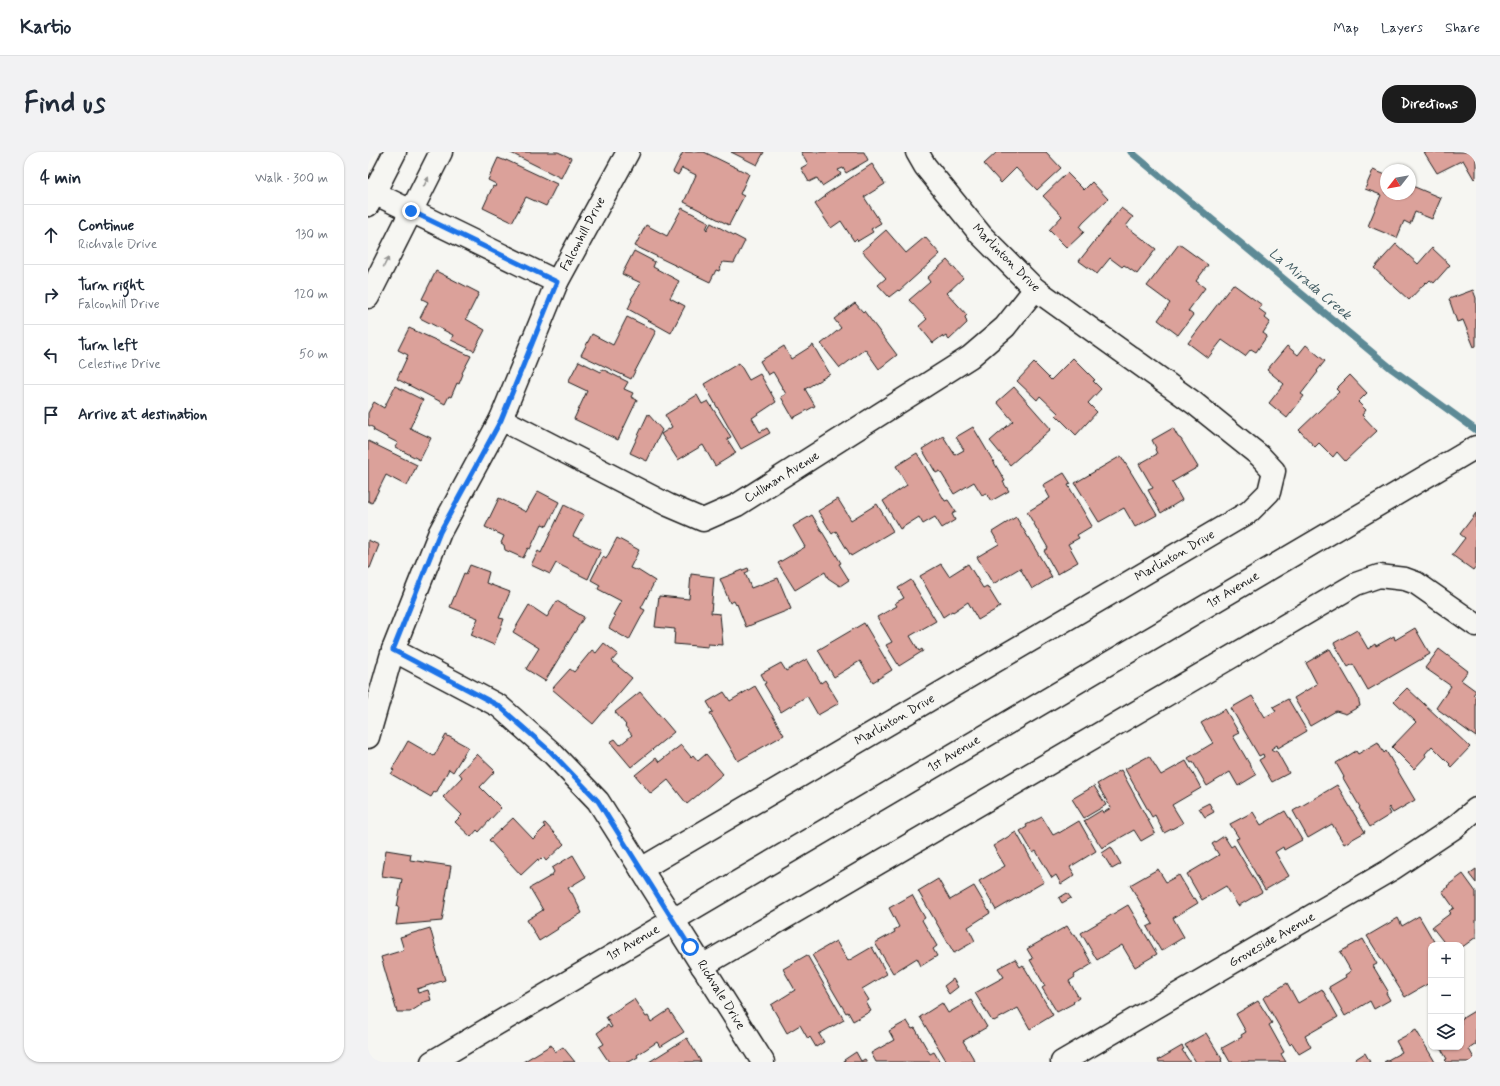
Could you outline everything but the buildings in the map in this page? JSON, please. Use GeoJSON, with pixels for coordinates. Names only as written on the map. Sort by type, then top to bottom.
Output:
{"type":"FeatureCollection","features":[{"type":"Feature","properties":{"kind":"street"},"geometry":{"type":"LineString","coordinates":[[395,152],[370,196],[411,211],[557,282]]}},
{"type":"Feature","properties":{"kind":"street"},"geometry":{"type":"LineString","coordinates":[[368,297],[441,152]]}},
{"type":"Feature","properties":{"kind":"street","name":"Falconhill Drive"},"geometry":{"type":"LineString","coordinates":[[368,738],[393,650],[440,532],[501,420],[557,282],[628,152]]}},
{"type":"Feature","properties":{"kind":"street","name":"Marlinton Drive"},"geometry":{"type":"LineString","coordinates":[[641,869],[1250,512],[1269,492],[1274,471],[1260,456],[1194,403],[1034,289],[981,235],[925,166],[917,152]]}},
{"type":"Feature","properties":{"kind":"street","name":"Cullman Avenue"},"geometry":{"type":"LineString","coordinates":[[501,420],[668,505],[703,520],[737,505],[970,357],[1005,327],[1034,289]]}},
{"type":"Feature","properties":{"kind":"street","name":"1st Avenue"},"geometry":{"type":"LineString","coordinates":[[432,1062],[1470,451]]}},
{"type":"Feature","properties":{"kind":"street"},"geometry":{"type":"LineString","coordinates":[[702,966],[1356,584],[1379,576],[1416,583],[1476,625]]}},
{"type":"Feature","properties":{"kind":"street","name":"Richvale Drive"},"geometry":{"type":"LineString","coordinates":[[393,650],[499,706],[551,752],[598,801],[763,1062]]}},
{"type":"Feature","properties":{"kind":"street","name":"Groveside Avenue"},"geometry":{"type":"LineString","coordinates":[[1062,1062],[1392,869],[1455,827],[1476,809]]}},
{"type":"Feature","properties":{"kind":"waterway","name":"La Mirada Creek"},"geometry":{"type":"LineString","coordinates":[[1131,152],[1392,369],[1476,430]]}},
{"type":"Feature","properties":{"kind":"route"},"geometry":{"type":"LineString","coordinates":[[411,211],[557,282],[501,420],[440,532],[393,650],[499,706],[551,752],[598,801],[690,947]]}}]}
